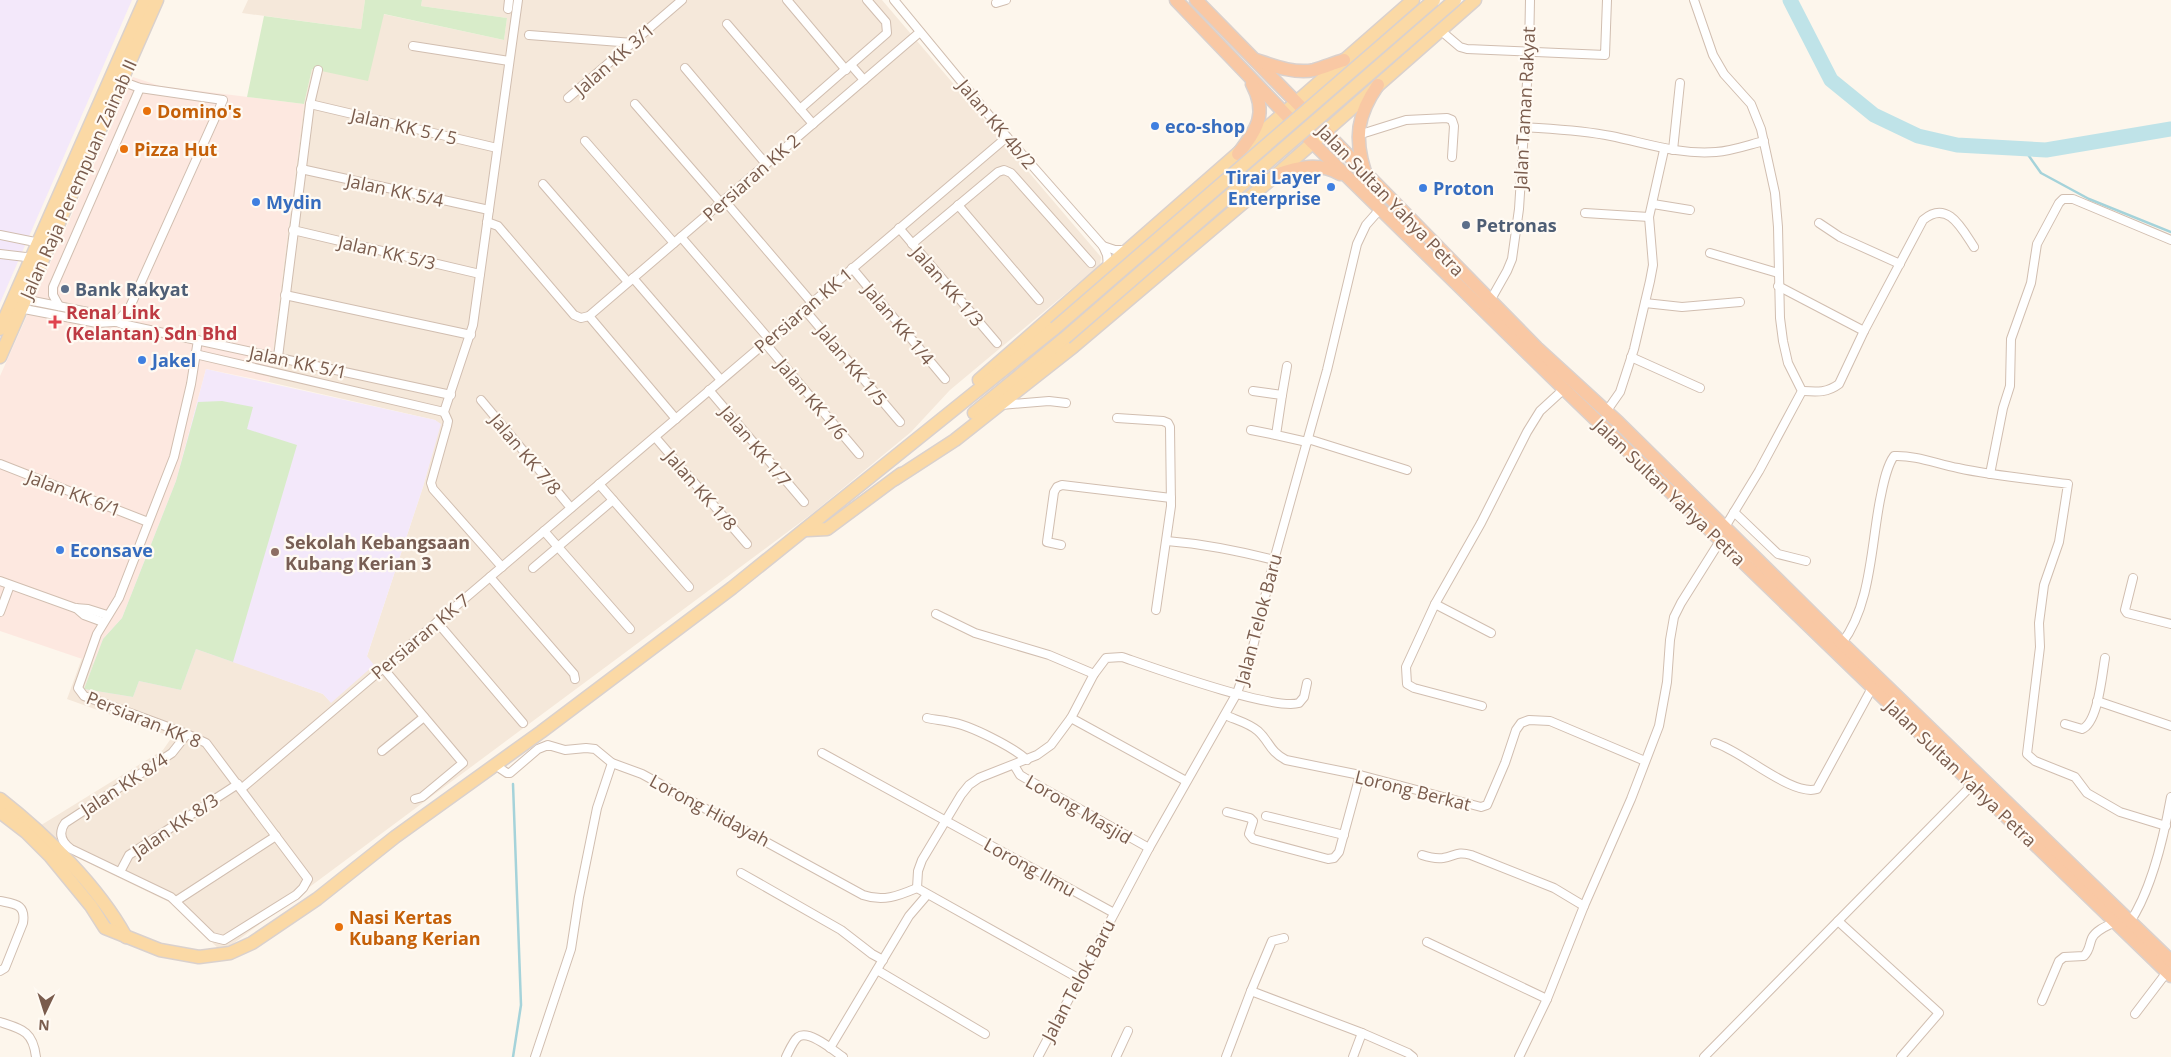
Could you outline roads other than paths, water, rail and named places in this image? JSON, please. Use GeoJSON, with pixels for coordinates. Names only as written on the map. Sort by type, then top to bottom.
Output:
{"type":"FeatureCollection","features":[{"type":"Feature","properties":{"kind":"highway","name":"Jalan Sultan Yahya Petra"},"geometry":{"type":"LineString","coordinates":[[1176,0],[1313,143],[1614,438],[2115,922],[2170,970]]}},
{"type":"Feature","properties":{"kind":"highway","name":"Jalan Sultan Yahya Petra"},"geometry":{"type":"LineString","coordinates":[[1196,0],[1537,348],[1618,422],[1842,643],[2130,922],[2170,970]]}},
{"type":"Feature","properties":{"kind":"highway"},"geometry":{"type":"LineString","coordinates":[[1254,59],[1284,69],[1300,71],[1314,70],[1344,60]]}},
{"type":"Feature","properties":{"kind":"highway"},"geometry":{"type":"LineString","coordinates":[[1238,154],[1258,126],[1260,114],[1256,92],[1245,72]]}},
{"type":"Feature","properties":{"kind":"highway"},"geometry":{"type":"LineString","coordinates":[[1365,174],[1359,150],[1358,135],[1365,108],[1378,85]]}},
{"type":"Feature","properties":{"kind":"highway"},"geometry":{"type":"LineString","coordinates":[[1276,175],[1295,168],[1325,167],[1354,182]]}},
{"type":"Feature","properties":{"kind":"highway"},"geometry":{"type":"LineString","coordinates":[[1614,438],[1619,438],[1622,434],[1618,422]]}},
{"type":"Feature","properties":{"kind":"main road","name":"Jalan Raja Perempuan Zainab II"},"geometry":{"type":"LineString","coordinates":[[44,244],[145,0]]}},
{"type":"Feature","properties":{"kind":"main road","name":"Jalan Raja Perempuan Zainab II"},"geometry":{"type":"LineString","coordinates":[[0,357],[18,303],[37,259],[157,0]]}},
{"type":"Feature","properties":{"kind":"main road"},"geometry":{"type":"LineString","coordinates":[[884,468],[1039,326],[1285,114],[1413,0]]}},
{"type":"Feature","properties":{"kind":"main road"},"geometry":{"type":"LineString","coordinates":[[0,812],[26,832],[50,856],[91,906],[105,928],[160,950],[199,957],[230,953],[252,943],[317,899],[395,837],[495,765],[807,530],[1056,328],[1434,0]]}},
{"type":"Feature","properties":{"kind":"main road"},"geometry":{"type":"LineString","coordinates":[[895,479],[1065,338],[1456,0]]}},
{"type":"Feature","properties":{"kind":"main road"},"geometry":{"type":"LineString","coordinates":[[807,530],[827,529],[895,479],[955,440],[1074,346],[1276,175],[1475,0]]}},
{"type":"Feature","properties":{"kind":"main road"},"geometry":{"type":"LineString","coordinates":[[1332,71],[1332,85],[1338,101],[1342,106],[1356,105]]}},
{"type":"Feature","properties":{"kind":"main road"},"geometry":{"type":"LineString","coordinates":[[1257,138],[1278,140],[1286,145],[1292,160]]}},
{"type":"Feature","properties":{"kind":"main road","name":"Jalan Raja Perempuan Zainab II"},"geometry":{"type":"LineString","coordinates":[[0,329],[18,303]]}},
{"type":"Feature","properties":{"kind":"main road"},"geometry":{"type":"LineString","coordinates":[[0,799],[38,830],[113,913],[126,937]]}},
{"type":"Feature","properties":{"kind":"street"},"geometry":{"type":"LineString","coordinates":[[508,9],[509,0]]}},
{"type":"Feature","properties":{"kind":"street"},"geometry":{"type":"LineString","coordinates":[[502,567],[446,505],[433,489],[431,483],[448,421],[444,412],[471,335],[518,0]]}},
{"type":"Feature","properties":{"kind":"street","name":"Jalan KK 3/1"},"geometry":{"type":"LineString","coordinates":[[568,98],[682,0]]}},
{"type":"Feature","properties":{"kind":"street"},"geometry":{"type":"LineString","coordinates":[[787,0],[849,68],[864,80]]}},
{"type":"Feature","properties":{"kind":"street"},"geometry":{"type":"LineString","coordinates":[[800,109],[885,36],[888,28],[886,22],[867,0]]}},
{"type":"Feature","properties":{"kind":"street","name":"Jalan KK 4b/2"},"geometry":{"type":"LineString","coordinates":[[894,0],[1007,137],[1103,246],[1108,255],[1108,266]]}},
{"type":"Feature","properties":{"kind":"street"},"geometry":{"type":"LineString","coordinates":[[996,3],[1006,0]]}},
{"type":"Feature","properties":{"kind":"street","name":"Jalan Taman Rakyat"},"geometry":{"type":"LineString","coordinates":[[1490,301],[1512,258],[1519,210],[1529,52],[1530,0]]}},
{"type":"Feature","properties":{"kind":"street"},"geometry":{"type":"LineString","coordinates":[[1440,30],[1460,46],[1467,49],[1604,55],[1607,0]]}},
{"type":"Feature","properties":{"kind":"street"},"geometry":{"type":"LineString","coordinates":[[1694,0],[1713,55],[1724,74],[1751,104],[1764,141],[1776,210],[1778,286],[1783,341],[1788,363],[1802,391]]}},
{"type":"Feature","properties":{"kind":"street"},"geometry":{"type":"LineString","coordinates":[[727,24],[813,124]]}},
{"type":"Feature","properties":{"kind":"street","name":"Persiaran KK 2"},"geometry":{"type":"LineString","coordinates":[[585,317],[631,280],[920,32]]}},
{"type":"Feature","properties":{"kind":"street"},"geometry":{"type":"LineString","coordinates":[[529,35],[632,42]]}},
{"type":"Feature","properties":{"kind":"street"},"geometry":{"type":"LineString","coordinates":[[412,46],[509,61]]}},
{"type":"Feature","properties":{"kind":"street"},"geometry":{"type":"LineString","coordinates":[[685,68],[766,164]]}},
{"type":"Feature","properties":{"kind":"street"},"geometry":{"type":"LineString","coordinates":[[278,357],[310,104],[318,70]]}},
{"type":"Feature","properties":{"kind":"street"},"geometry":{"type":"LineString","coordinates":[[116,322],[129,310],[224,100],[140,88],[121,81]]}},
{"type":"Feature","properties":{"kind":"street"},"geometry":{"type":"LineString","coordinates":[[1673,150],[1680,82]]}},
{"type":"Feature","properties":{"kind":"street"},"geometry":{"type":"LineString","coordinates":[[59,306],[53,295],[53,287],[140,88]]}},
{"type":"Feature","properties":{"kind":"street","name":"Jalan KK 5 / 5"},"geometry":{"type":"LineString","coordinates":[[310,104],[497,148]]}},
{"type":"Feature","properties":{"kind":"street"},"geometry":{"type":"LineString","coordinates":[[635,104],[812,303]]}},
{"type":"Feature","properties":{"kind":"street"},"geometry":{"type":"LineString","coordinates":[[1358,135],[1406,120],[1447,118],[1452,120],[1454,126],[1452,157]]}},
{"type":"Feature","properties":{"kind":"street"},"geometry":{"type":"LineString","coordinates":[[1524,127],[1611,136],[1664,150],[1715,152],[1764,141]]}},
{"type":"Feature","properties":{"kind":"street","name":"Persiaran KK 1"},"geometry":{"type":"LineString","coordinates":[[599,484],[1007,137]]}},
{"type":"Feature","properties":{"kind":"street"},"geometry":{"type":"LineString","coordinates":[[585,141],[674,243]]}},
{"type":"Feature","properties":{"kind":"street"},"geometry":{"type":"LineString","coordinates":[[1606,412],[1620,392],[1645,303],[1653,265],[1649,217],[1664,150]]}},
{"type":"Feature","properties":{"kind":"street","name":"Jalan KK 5/4"},"geometry":{"type":"LineString","coordinates":[[301,169],[489,210]]}},
{"type":"Feature","properties":{"kind":"street"},"geometry":{"type":"LineString","coordinates":[[912,244],[998,172],[1004,170],[1011,173],[1091,263]]}},
{"type":"Feature","properties":{"kind":"street"},"geometry":{"type":"LineString","coordinates":[[544,184],[721,380]]}},
{"type":"Feature","properties":{"kind":"street"},"geometry":{"type":"LineString","coordinates":[[1990,474],[2003,408],[2010,386],[2012,339],[2030,283],[2037,244],[2059,203],[2063,199],[2073,199],[2171,240]]}},
{"type":"Feature","properties":{"kind":"street"},"geometry":{"type":"LineString","coordinates":[[1653,204],[1690,210]]}},
{"type":"Feature","properties":{"kind":"street"},"geometry":{"type":"LineString","coordinates":[[958,205],[1039,300]]}},
{"type":"Feature","properties":{"kind":"street","name":"Jalan Telok Baru"},"geometry":{"type":"LineString","coordinates":[[1038,1057],[1078,978],[1149,848],[1237,693],[1252,651],[1274,560],[1327,370],[1357,244],[1366,225],[1381,208]]}},
{"type":"Feature","properties":{"kind":"street"},"geometry":{"type":"LineString","coordinates":[[1585,213],[1649,217]]}},
{"type":"Feature","properties":{"kind":"street"},"geometry":{"type":"LineString","coordinates":[[1802,391],[1824,392],[1832,390],[1840,384],[1864,331],[1918,228],[1930,214],[1940,213],[1956,219],[1974,247]]}},
{"type":"Feature","properties":{"kind":"street"},"geometry":{"type":"LineString","coordinates":[[487,222],[498,226],[574,315],[585,317],[676,418]]}},
{"type":"Feature","properties":{"kind":"street"},"geometry":{"type":"LineString","coordinates":[[1819,223],[1840,237],[1900,264]]}},
{"type":"Feature","properties":{"kind":"street","name":"Jalan KK 1/3"},"geometry":{"type":"LineString","coordinates":[[899,228],[997,343]]}},
{"type":"Feature","properties":{"kind":"street","name":"Jalan KK 5/3"},"geometry":{"type":"LineString","coordinates":[[293,230],[480,274]]}},
{"type":"Feature","properties":{"kind":"street"},"geometry":{"type":"LineString","coordinates":[[0,235],[44,244]]}},
{"type":"Feature","properties":{"kind":"street","name":"Jalan KK 1/6"},"geometry":{"type":"LineString","coordinates":[[681,237],[859,454]]}},
{"type":"Feature","properties":{"kind":"street"},"geometry":{"type":"LineString","coordinates":[[1103,246],[1115,250],[1127,250]]}},
{"type":"Feature","properties":{"kind":"street"},"geometry":{"type":"LineString","coordinates":[[1710,253],[1778,273]]}},
{"type":"Feature","properties":{"kind":"street"},"geometry":{"type":"LineString","coordinates":[[0,254],[37,259]]}},
{"type":"Feature","properties":{"kind":"street","name":"Jalan KK 1/4"},"geometry":{"type":"LineString","coordinates":[[852,268],[945,379]]}},
{"type":"Feature","properties":{"kind":"street"},"geometry":{"type":"LineString","coordinates":[[1778,286],[1864,331]]}},
{"type":"Feature","properties":{"kind":"street"},"geometry":{"type":"LineString","coordinates":[[285,295],[471,335]]}},
{"type":"Feature","properties":{"kind":"street"},"geometry":{"type":"LineString","coordinates":[[1645,303],[1682,307],[1740,302]]}},
{"type":"Feature","properties":{"kind":"street","name":"Jalan KK 5/1"},"geometry":{"type":"LineString","coordinates":[[18,303],[59,306],[98,314],[116,322],[451,394]]}},
{"type":"Feature","properties":{"kind":"street","name":"Jalan KK 5/1"},"geometry":{"type":"LineString","coordinates":[[18,303],[98,323],[116,322]]}},
{"type":"Feature","properties":{"kind":"street","name":"Jalan KK 1/5"},"geometry":{"type":"LineString","coordinates":[[804,309],[900,422]]}},
{"type":"Feature","properties":{"kind":"street"},"geometry":{"type":"LineString","coordinates":[[0,581],[76,608],[88,608],[105,619],[119,598],[178,444],[201,341]]}},
{"type":"Feature","properties":{"kind":"street"},"geometry":{"type":"LineString","coordinates":[[252,367],[256,352]]}},
{"type":"Feature","properties":{"kind":"street"},"geometry":{"type":"LineString","coordinates":[[197,355],[444,412]]}},
{"type":"Feature","properties":{"kind":"street"},"geometry":{"type":"LineString","coordinates":[[1631,357],[1700,388]]}},
{"type":"Feature","properties":{"kind":"street"},"geometry":{"type":"LineString","coordinates":[[1276,435],[1287,366]]}},
{"type":"Feature","properties":{"kind":"street"},"geometry":{"type":"LineString","coordinates":[[1482,706],[1414,688],[1407,684],[1406,667],[1435,604],[1481,523],[1526,432],[1540,411],[1564,389]]}},
{"type":"Feature","properties":{"kind":"street","name":"Jalan KK 1/7"},"geometry":{"type":"LineString","coordinates":[[709,390],[804,502]]}},
{"type":"Feature","properties":{"kind":"street"},"geometry":{"type":"LineString","coordinates":[[1253,391],[1282,395]]}},
{"type":"Feature","properties":{"kind":"street"},"geometry":{"type":"LineString","coordinates":[[1725,527],[1759,471],[1802,391]]}},
{"type":"Feature","properties":{"kind":"street","name":"Jalan KK 7/8"},"geometry":{"type":"LineString","coordinates":[[481,400],[571,508]]}},
{"type":"Feature","properties":{"kind":"street"},"geometry":{"type":"LineString","coordinates":[[998,405],[1049,401],[1066,403]]}},
{"type":"Feature","properties":{"kind":"street"},"geometry":{"type":"LineString","coordinates":[[1117,418],[1163,421],[1168,423],[1170,427],[1171,498],[1167,541],[1156,610]]}},
{"type":"Feature","properties":{"kind":"street"},"geometry":{"type":"LineString","coordinates":[[1251,430],[1307,440],[1407,470]]}},
{"type":"Feature","properties":{"kind":"street","name":"Jalan KK 1/8"},"geometry":{"type":"LineString","coordinates":[[655,437],[747,544]]}},
{"type":"Feature","properties":{"kind":"street"},"geometry":{"type":"LineString","coordinates":[[1842,643],[1858,618],[1862,604],[1882,489],[1894,456],[1906,456],[1959,469],[1990,474],[2068,484],[2059,542],[2044,585],[2039,624],[2040,647],[2027,754],[2035,761],[2074,777],[2087,792],[2120,812],[2166,826]]}},
{"type":"Feature","properties":{"kind":"street","name":"Jalan KK 6/1"},"geometry":{"type":"LineString","coordinates":[[0,464],[148,522]]}},
{"type":"Feature","properties":{"kind":"street"},"geometry":{"type":"LineString","coordinates":[[599,484],[689,587]]}},
{"type":"Feature","properties":{"kind":"street","name":"Persiaran KK 7"},"geometry":{"type":"LineString","coordinates":[[240,786],[383,668],[599,484]]}},
{"type":"Feature","properties":{"kind":"street"},"geometry":{"type":"LineString","coordinates":[[1061,545],[1048,542],[1054,492],[1057,487],[1171,498]]}},
{"type":"Feature","properties":{"kind":"street"},"geometry":{"type":"LineString","coordinates":[[533,568],[613,500]]}},
{"type":"Feature","properties":{"kind":"street"},"geometry":{"type":"LineString","coordinates":[[1734,512],[1778,554],[1806,561]]}},
{"type":"Feature","properties":{"kind":"street"},"geometry":{"type":"LineString","coordinates":[[544,531],[630,630]]}},
{"type":"Feature","properties":{"kind":"street"},"geometry":{"type":"LineString","coordinates":[[1167,541],[1195,543],[1241,551],[1274,560]]}},
{"type":"Feature","properties":{"kind":"street"},"geometry":{"type":"LineString","coordinates":[[1518,1057],[1547,999],[1584,906],[1631,799],[1659,726],[1667,682],[1670,640],[1674,617],[1720,541]]}},
{"type":"Feature","properties":{"kind":"street"},"geometry":{"type":"LineString","coordinates":[[490,577],[574,674],[575,679]]}},
{"type":"Feature","properties":{"kind":"street"},"geometry":{"type":"LineString","coordinates":[[2133,578],[2125,610],[2127,613],[2171,624]]}},
{"type":"Feature","properties":{"kind":"street"},"geometry":{"type":"LineString","coordinates":[[0,612],[10,584]]}},
{"type":"Feature","properties":{"kind":"street"},"geometry":{"type":"LineString","coordinates":[[1435,604],[1491,633]]}},
{"type":"Feature","properties":{"kind":"street"},"geometry":{"type":"LineString","coordinates":[[936,614],[975,633],[1049,655],[1094,674]]}},
{"type":"Feature","properties":{"kind":"street","name":"Persiaran KK 8"},"geometry":{"type":"LineString","coordinates":[[105,619],[78,684],[79,691],[84,696],[200,739],[212,748],[308,878],[303,888],[296,895],[229,939],[219,940],[212,937],[176,901]]}},
{"type":"Feature","properties":{"kind":"street"},"geometry":{"type":"LineString","coordinates":[[437,622],[523,723]]}},
{"type":"Feature","properties":{"kind":"street"},"geometry":{"type":"LineString","coordinates":[[1078,978],[926,895],[917,888],[918,871],[922,860],[969,786],[979,778],[1044,752],[1071,718],[1101,662],[1106,658],[1113,656],[1284,705],[1299,703],[1304,698],[1307,683]]}},
{"type":"Feature","properties":{"kind":"street"},"geometry":{"type":"LineString","coordinates":[[2065,724],[2077,729],[2087,728],[2097,701],[2105,658]]}},
{"type":"Feature","properties":{"kind":"street"},"geometry":{"type":"LineString","coordinates":[[383,668],[463,763],[422,797],[415,799]]}},
{"type":"Feature","properties":{"kind":"street"},"geometry":{"type":"LineString","coordinates":[[1715,743],[1733,749],[1775,777],[1805,790],[1817,789],[1872,688]]}},
{"type":"Feature","properties":{"kind":"street"},"geometry":{"type":"LineString","coordinates":[[2097,701],[2171,726]]}},
{"type":"Feature","properties":{"kind":"street","name":"Lorong Berkat"},"geometry":{"type":"LineString","coordinates":[[1225,715],[1257,730],[1269,748],[1277,756],[1286,760],[1360,775],[1481,807],[1485,806],[1516,730],[1521,723],[1529,720],[1550,721],[1645,761]]}},
{"type":"Feature","properties":{"kind":"street"},"geometry":{"type":"LineString","coordinates":[[382,751],[424,717]]}},
{"type":"Feature","properties":{"kind":"street"},"geometry":{"type":"LineString","coordinates":[[927,718],[952,722],[1006,744],[1027,760]]}},
{"type":"Feature","properties":{"kind":"street"},"geometry":{"type":"LineString","coordinates":[[1071,718],[1186,781]]}},
{"type":"Feature","properties":{"kind":"street","name":"Jalan KK 8/4"},"geometry":{"type":"LineString","coordinates":[[120,872],[71,849],[63,842],[60,832],[65,823],[172,753],[187,734]]}},
{"type":"Feature","properties":{"kind":"street","name":"Lorong Hidayah"},"geometry":{"type":"LineString","coordinates":[[495,765],[510,772],[538,749],[548,745],[565,750],[596,749],[612,763],[650,778],[863,895],[874,899],[885,899],[917,888]]}},
{"type":"Feature","properties":{"kind":"street","name":"Lorong Ilmu"},"geometry":{"type":"LineString","coordinates":[[822,754],[1114,913]]}},
{"type":"Feature","properties":{"kind":"street"},"geometry":{"type":"LineString","coordinates":[[535,1057],[571,949],[579,897],[597,808],[612,763]]}},
{"type":"Feature","properties":{"kind":"street","name":"Lorong Masjid"},"geometry":{"type":"LineString","coordinates":[[1014,765],[1020,775],[1149,848]]}},
{"type":"Feature","properties":{"kind":"street"},"geometry":{"type":"LineString","coordinates":[[1227,812],[1250,818],[1252,821],[1249,834],[1253,839],[1328,859],[1337,856],[1360,775]]}},
{"type":"Feature","properties":{"kind":"street"},"geometry":{"type":"LineString","coordinates":[[1704,1057],[1972,784]]}},
{"type":"Feature","properties":{"kind":"street","name":"Jalan KK 8/3"},"geometry":{"type":"LineString","coordinates":[[120,872],[129,855],[240,786]]}},
{"type":"Feature","properties":{"kind":"street"},"geometry":{"type":"LineString","coordinates":[[2130,922],[2140,906],[2167,839],[2166,826],[2171,797]]}},
{"type":"Feature","properties":{"kind":"street"},"geometry":{"type":"LineString","coordinates":[[1266,816],[1344,835]]}},
{"type":"Feature","properties":{"kind":"street"},"geometry":{"type":"LineString","coordinates":[[120,872],[176,901],[276,836]]}},
{"type":"Feature","properties":{"kind":"street"},"geometry":{"type":"LineString","coordinates":[[1422,855],[1432,858],[1444,858],[1460,852],[1471,855],[1554,888],[1584,906]]}},
{"type":"Feature","properties":{"kind":"street"},"geometry":{"type":"LineString","coordinates":[[741,873],[841,930],[872,954],[883,960]]}},
{"type":"Feature","properties":{"kind":"street"},"geometry":{"type":"LineString","coordinates":[[830,1048],[912,912],[926,895]]}},
{"type":"Feature","properties":{"kind":"street"},"geometry":{"type":"LineString","coordinates":[[0,901],[16,904],[22,909],[24,915],[23,923],[5,968],[0,971]]}},
{"type":"Feature","properties":{"kind":"street"},"geometry":{"type":"LineString","coordinates":[[1838,921],[1939,1013],[1901,1057]]}},
{"type":"Feature","properties":{"kind":"street"},"geometry":{"type":"LineString","coordinates":[[2042,1001],[2059,961],[2064,957],[2084,956],[2090,949],[2092,939],[2097,932],[2115,922]]}},
{"type":"Feature","properties":{"kind":"street"},"geometry":{"type":"LineString","coordinates":[[1226,1057],[1272,941],[1284,938]]}},
{"type":"Feature","properties":{"kind":"street"},"geometry":{"type":"LineString","coordinates":[[1426,942],[1547,999]]}},
{"type":"Feature","properties":{"kind":"street"},"geometry":{"type":"LineString","coordinates":[[877,970],[984,1034]]}},
{"type":"Feature","properties":{"kind":"street"},"geometry":{"type":"LineString","coordinates":[[2135,1014],[2170,970]]}},
{"type":"Feature","properties":{"kind":"street"},"geometry":{"type":"LineString","coordinates":[[1251,991],[1362,1032],[1413,1057]]}},
{"type":"Feature","properties":{"kind":"street"},"geometry":{"type":"LineString","coordinates":[[0,1022],[22,1029],[29,1035],[34,1044],[36,1057]]}},
{"type":"Feature","properties":{"kind":"street"},"geometry":{"type":"LineString","coordinates":[[1116,1057],[1128,1031]]}},
{"type":"Feature","properties":{"kind":"street"},"geometry":{"type":"LineString","coordinates":[[1353,1057],[1362,1032]]}},
{"type":"Feature","properties":{"kind":"street"},"geometry":{"type":"LineString","coordinates":[[786,1057],[798,1036],[804,1035],[810,1035],[843,1057]]}},
{"type":"Feature","properties":{"kind":"waterway"},"geometry":{"type":"LineString","coordinates":[[1790,0],[1831,80],[1874,115],[1918,136],[1957,145],[2046,150],[2171,129]]}},
{"type":"Feature","properties":{"kind":"waterway"},"geometry":{"type":"LineString","coordinates":[[2024,149],[2041,173],[2089,199],[2171,232]]}},
{"type":"Feature","properties":{"kind":"waterway"},"geometry":{"type":"LineString","coordinates":[[513,784],[521,1005],[513,1057]]}},
{"type":"Feature","properties":{"kind":"place","name":"Domino's"},"geometry":{"type":"Point","coordinates":[147,111]}},
{"type":"Feature","properties":{"kind":"place","name":"eco-shop"},"geometry":{"type":"Point","coordinates":[1155,126]}},
{"type":"Feature","properties":{"kind":"place","name":"Pizza Hut"},"geometry":{"type":"Point","coordinates":[124,149]}},
{"type":"Feature","properties":{"kind":"place","name":"Tirai Layer Enterprise"},"geometry":{"type":"Point","coordinates":[1331,187]}},
{"type":"Feature","properties":{"kind":"place","name":"Proton"},"geometry":{"type":"Point","coordinates":[1423,188]}},
{"type":"Feature","properties":{"kind":"place","name":"Mydin"},"geometry":{"type":"Point","coordinates":[256,202]}},
{"type":"Feature","properties":{"kind":"place","name":"Petronas"},"geometry":{"type":"Point","coordinates":[1466,225]}},
{"type":"Feature","properties":{"kind":"place","name":"Bank Rakyat"},"geometry":{"type":"Point","coordinates":[65,289]}},
{"type":"Feature","properties":{"kind":"place","name":"Renal Link (Kelantan) Sdn Bhd"},"geometry":{"type":"Point","coordinates":[55,322]}},
{"type":"Feature","properties":{"kind":"place","name":"Jakel"},"geometry":{"type":"Point","coordinates":[142,360]}},
{"type":"Feature","properties":{"kind":"place","name":"Econsave"},"geometry":{"type":"Point","coordinates":[60,550]}},
{"type":"Feature","properties":{"kind":"place","name":"Sekolah Kebangsaan Kubang Kerian 3"},"geometry":{"type":"Point","coordinates":[275,552]}},
{"type":"Feature","properties":{"kind":"place","name":"Nasi Kertas Kubang Kerian"},"geometry":{"type":"Point","coordinates":[339,927]}}]}
